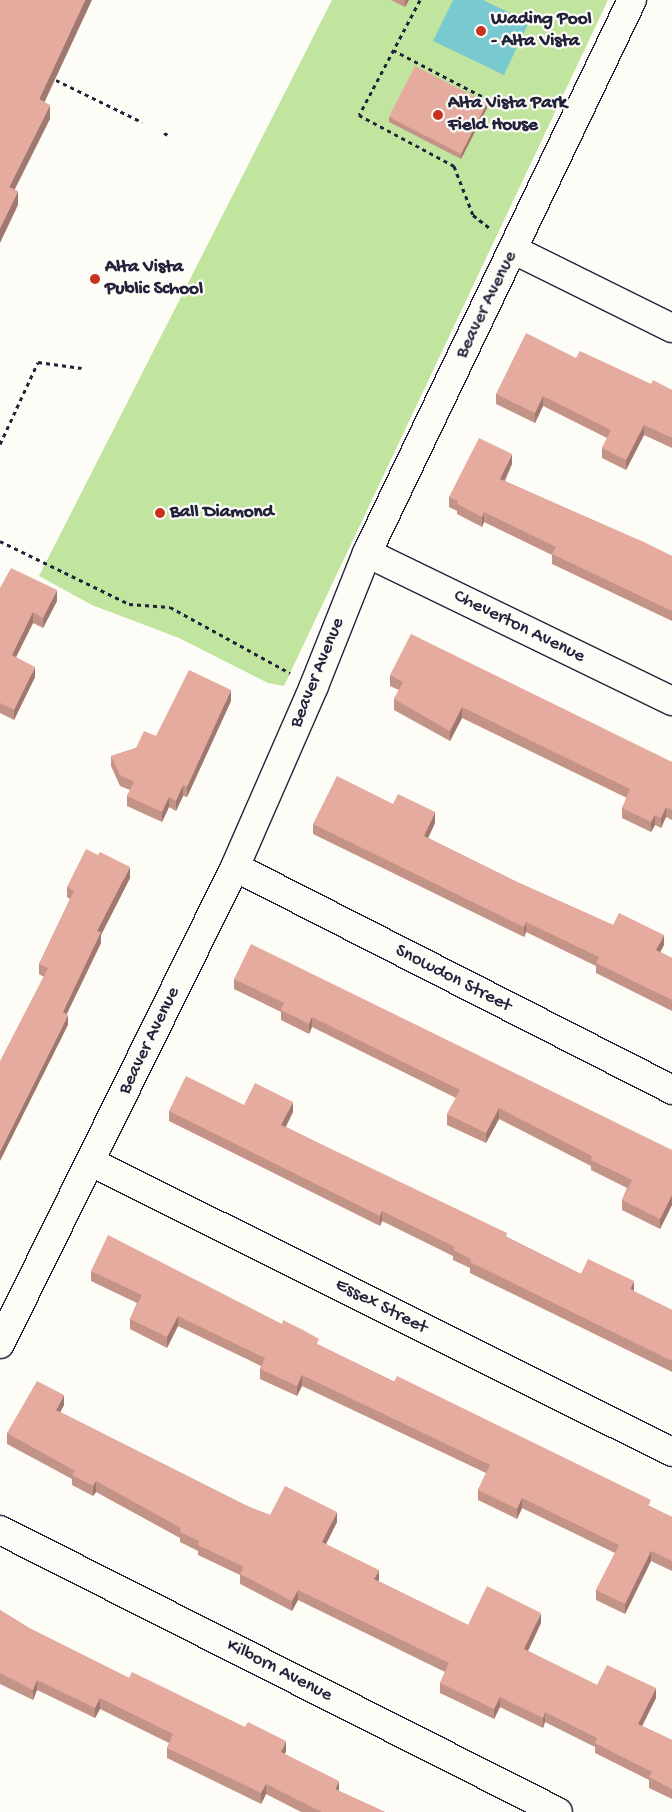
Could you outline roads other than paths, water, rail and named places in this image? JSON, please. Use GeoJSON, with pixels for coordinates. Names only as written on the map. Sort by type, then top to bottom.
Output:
{"type":"FeatureCollection","features":[{"type":"Feature","properties":{"kind":"street","name":"Beaver Avenue"},"geometry":{"type":"LineString","coordinates":[[0,1344],[235,867],[314,686],[367,553],[514,250],[632,0]]}},
{"type":"Feature","properties":{"kind":"street"},"geometry":{"type":"LineString","coordinates":[[514,250],[672,328]]}},
{"type":"Feature","properties":{"kind":"street","name":"Cheverton Avenue"},"geometry":{"type":"LineString","coordinates":[[367,553],[672,701]]}},
{"type":"Feature","properties":{"kind":"street","name":"Snowdon Street"},"geometry":{"type":"LineString","coordinates":[[235,867],[672,1090]]}},
{"type":"Feature","properties":{"kind":"street","name":"Essex Street"},"geometry":{"type":"LineString","coordinates":[[91,1162],[672,1452]]}},
{"type":"Feature","properties":{"kind":"street","name":"Kilborn Avenue"},"geometry":{"type":"LineString","coordinates":[[0,1530],[558,1812]]}},
{"type":"Feature","properties":{"kind":"water","name":"Wading Pool - Alta Vista"},"geometry":{"type":"Polygon","coordinates":[[[453,0],[483,0],[529,22],[504,75],[433,41],[453,0]]]}},
{"type":"Feature","properties":{"kind":"place","name":"Wading Pool - Alta Vista"},"geometry":{"type":"Point","coordinates":[481,31]}},
{"type":"Feature","properties":{"kind":"place","name":"Alta Vista Park Field House"},"geometry":{"type":"Point","coordinates":[438,115]}},
{"type":"Feature","properties":{"kind":"place","name":"Alta Vista Public School"},"geometry":{"type":"Point","coordinates":[95,279]}},
{"type":"Feature","properties":{"kind":"place","name":"Ball Diamond"},"geometry":{"type":"Point","coordinates":[160,513]}}]}
